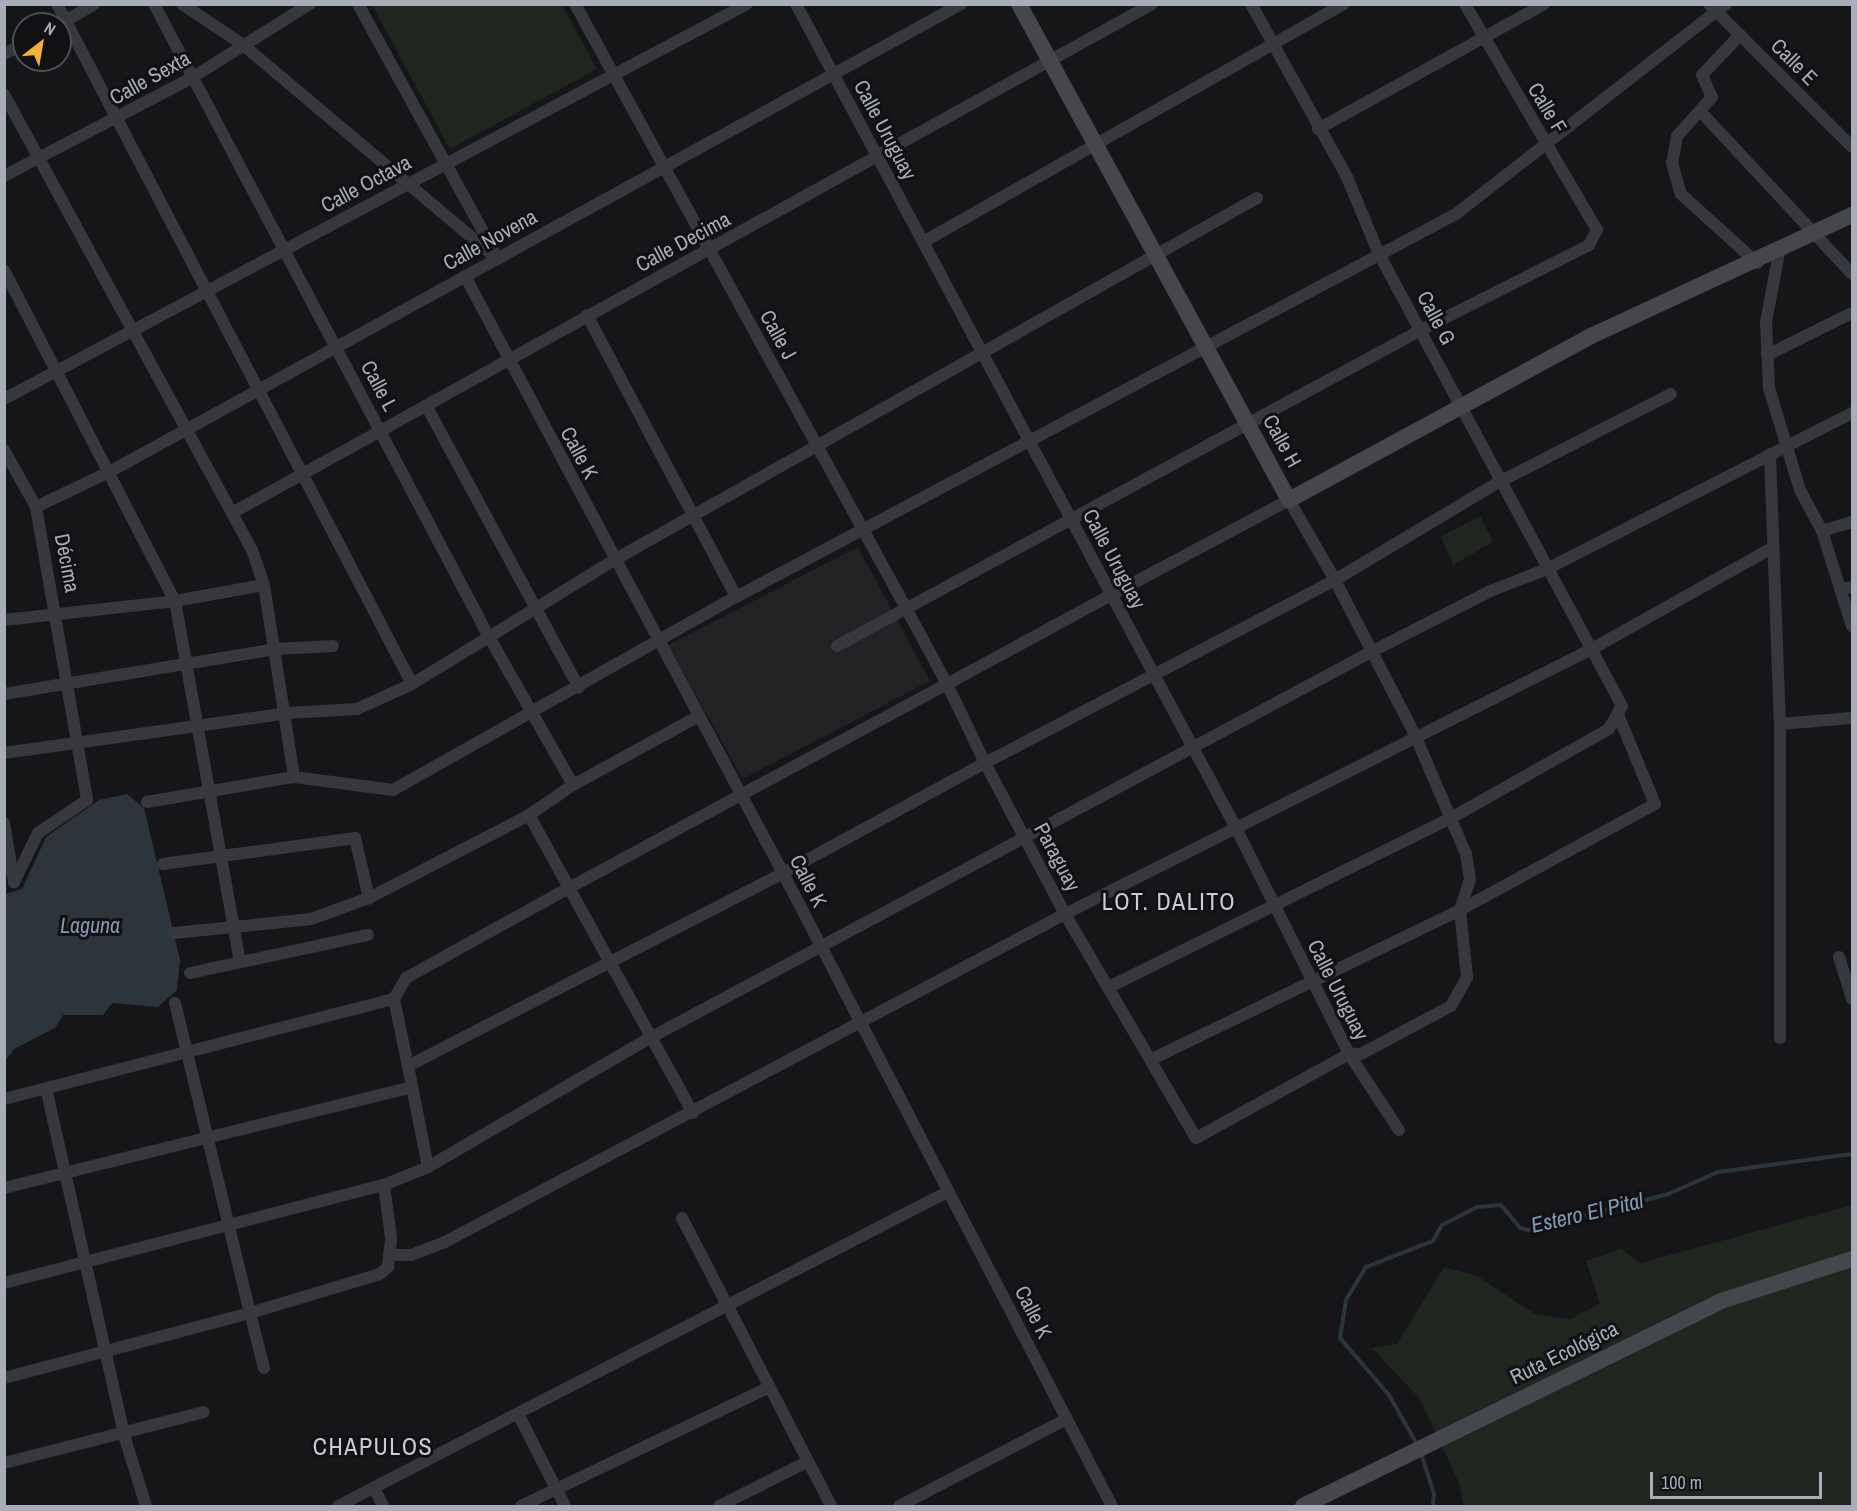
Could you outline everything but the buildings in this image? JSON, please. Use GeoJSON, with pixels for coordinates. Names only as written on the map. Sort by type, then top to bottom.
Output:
{"type":"FeatureCollection","features":[{"type":"Feature","properties":{"kind":"street"},"geometry":{"type":"LineString","coordinates":[[72,17],[94,4]]}},
{"type":"Feature","properties":{"kind":"street","name":"Calle L"},"geometry":{"type":"LineString","coordinates":[[154,4],[489,637],[535,712],[573,784]]}},
{"type":"Feature","properties":{"kind":"street"},"geometry":{"type":"LineString","coordinates":[[182,4],[243,44],[411,182],[497,259]]}},
{"type":"Feature","properties":{"kind":"street","name":"Calle Sexta"},"geometry":{"type":"LineString","coordinates":[[4,176],[117,119],[193,77],[310,4]]}},
{"type":"Feature","properties":{"kind":"street"},"geometry":{"type":"LineString","coordinates":[[358,4],[497,259]]}},
{"type":"Feature","properties":{"kind":"street","name":"Calle J"},"geometry":{"type":"LineString","coordinates":[[575,4],[617,77],[708,250],[817,445],[946,684]]}},
{"type":"Feature","properties":{"kind":"street","name":"Calle Octava"},"geometry":{"type":"LineString","coordinates":[[4,399],[134,332],[411,182],[617,77],[747,4]]}},
{"type":"Feature","properties":{"kind":"street","name":"Calle Uruguay"},"geometry":{"type":"LineString","coordinates":[[796,4],[1236,828],[1349,1054],[1399,1130]]}},
{"type":"Feature","properties":{"kind":"street","name":"Calle Novena"},"geometry":{"type":"LineString","coordinates":[[36,507],[111,471],[961,4]]}},
{"type":"Feature","properties":{"kind":"street","name":"Calle H"},"geometry":{"type":"LineString","coordinates":[[1019,4],[1289,500],[1335,580],[1414,735],[1451,818],[1469,869],[1460,910],[1467,977],[1451,1006],[1361,1054],[1349,1054],[1196,1138]]}},
{"type":"Feature","properties":{"kind":"street","name":"Calle Decima"},"geometry":{"type":"LineString","coordinates":[[232,513],[427,407],[587,315],[878,158],[1152,4]]}},
{"type":"Feature","properties":{"kind":"street","name":"Calle G"},"geometry":{"type":"LineString","coordinates":[[1251,4],[1318,129],[1347,177],[1379,254],[1462,407],[1499,482],[1622,706],[1619,717],[1655,804],[1460,910]]}},
{"type":"Feature","properties":{"kind":"street"},"geometry":{"type":"LineString","coordinates":[[923,242],[1344,4]]}},
{"type":"Feature","properties":{"kind":"street","name":"Calle F"},"geometry":{"type":"LineString","coordinates":[[1420,330],[1589,245],[1597,230],[1483,39],[1465,4]]}},
{"type":"Feature","properties":{"kind":"street"},"geometry":{"type":"LineString","coordinates":[[1318,129],[1544,4]]}},
{"type":"Feature","properties":{"kind":"street"},"geometry":{"type":"LineString","coordinates":[[147,802],[294,777],[393,790],[658,644],[736,597],[863,532],[1456,214],[1717,7]]}},
{"type":"Feature","properties":{"kind":"street","name":"Calle E"},"geometry":{"type":"LineString","coordinates":[[1717,7],[1740,35],[1852,147]]}},
{"type":"Feature","properties":{"kind":"street"},"geometry":{"type":"LineString","coordinates":[[1740,35],[1702,75],[1712,97],[1676,138],[1672,163],[1678,190],[1757,263]]}},
{"type":"Feature","properties":{"kind":"street"},"geometry":{"type":"LineString","coordinates":[[72,39],[117,119],[412,684]]}},
{"type":"Feature","properties":{"kind":"street"},"geometry":{"type":"LineString","coordinates":[[4,94],[232,513],[264,585],[287,713],[294,777]]}},
{"type":"Feature","properties":{"kind":"street"},"geometry":{"type":"LineString","coordinates":[[1700,111],[1818,233],[1852,274]]}},
{"type":"Feature","properties":{"kind":"street"},"geometry":{"type":"LineString","coordinates":[[4,753],[79,740],[287,713],[357,709],[412,684],[614,560],[1257,198]]}},
{"type":"Feature","properties":{"kind":"street"},"geometry":{"type":"LineString","coordinates":[[428,1167],[394,999],[406,978],[1590,336],[1779,253],[1852,214]]}},
{"type":"Feature","properties":{"kind":"street"},"geometry":{"type":"LineString","coordinates":[[1779,253],[1766,322],[1769,388],[1800,490],[1822,531],[1846,588],[1852,626]]}},
{"type":"Feature","properties":{"kind":"street"},"geometry":{"type":"LineString","coordinates":[[4,270],[111,471],[176,601],[200,724],[220,855],[240,961]]}},
{"type":"Feature","properties":{"kind":"street","name":"Calle K"},"geometry":{"type":"LineString","coordinates":[[465,276],[658,644],[783,873],[819,947],[949,1191],[1112,1506]]}},
{"type":"Feature","properties":{"kind":"street"},"geometry":{"type":"LineString","coordinates":[[1767,355],[1852,313]]}},
{"type":"Feature","properties":{"kind":"street"},"geometry":{"type":"LineString","coordinates":[[587,315],[736,597]]}},
{"type":"Feature","properties":{"kind":"street"},"geometry":{"type":"LineString","coordinates":[[837,646],[1249,426],[1420,330]]}},
{"type":"Feature","properties":{"kind":"street"},"geometry":{"type":"LineString","coordinates":[[408,1066],[783,873],[985,763],[1155,676],[1335,580],[1499,482],[1671,394]]}},
{"type":"Feature","properties":{"kind":"street"},"geometry":{"type":"LineString","coordinates":[[427,407],[579,688]]}},
{"type":"Feature","properties":{"kind":"street"},"geometry":{"type":"LineString","coordinates":[[4,1282],[231,1226],[384,1185],[428,1167],[648,1039],[1371,652],[1488,592],[1547,569],[1852,413]]}},
{"type":"Feature","properties":{"kind":"street","name":"Décima"},"geometry":{"type":"LineString","coordinates":[[4,450],[36,507],[57,611],[4,620]]}},
{"type":"Feature","properties":{"kind":"street"},"geometry":{"type":"LineString","coordinates":[[1770,454],[1772,548],[1779,621],[1780,1038]]}},
{"type":"Feature","properties":{"kind":"street"},"geometry":{"type":"LineString","coordinates":[[1822,531],[1852,522]]}},
{"type":"Feature","properties":{"kind":"street"},"geometry":{"type":"LineString","coordinates":[[391,1255],[411,1255],[443,1243],[861,1025],[1065,914],[1414,735],[1590,650],[1772,548]]}},
{"type":"Feature","properties":{"kind":"street"},"geometry":{"type":"LineString","coordinates":[[9,883],[38,833],[87,800],[57,611],[176,601],[264,585]]}},
{"type":"Feature","properties":{"kind":"street"},"geometry":{"type":"LineString","coordinates":[[4,694],[275,649],[333,646]]}},
{"type":"Feature","properties":{"kind":"street","name":"Paraguay"},"geometry":{"type":"LineString","coordinates":[[946,684],[1065,914],[1152,1059],[1196,1138]]}},
{"type":"Feature","properties":{"kind":"street"},"geometry":{"type":"LineString","coordinates":[[174,933],[311,920],[369,898],[529,815],[573,784],[699,716]]}},
{"type":"Feature","properties":{"kind":"street"},"geometry":{"type":"LineString","coordinates":[[1109,987],[1275,908],[1451,818],[1609,729],[1619,717]]}},
{"type":"Feature","properties":{"kind":"street"},"geometry":{"type":"LineString","coordinates":[[1780,724],[1852,718]]}},
{"type":"Feature","properties":{"kind":"street"},"geometry":{"type":"LineString","coordinates":[[529,815],[648,1039],[693,1113]]}},
{"type":"Feature","properties":{"kind":"street"},"geometry":{"type":"LineString","coordinates":[[4,822],[9,883]]}},
{"type":"Feature","properties":{"kind":"street"},"geometry":{"type":"LineString","coordinates":[[163,864],[355,838],[369,898]]}},
{"type":"Feature","properties":{"kind":"street"},"geometry":{"type":"LineString","coordinates":[[1152,1059],[1310,979],[1460,910]]}},
{"type":"Feature","properties":{"kind":"street"},"geometry":{"type":"LineString","coordinates":[[190,973],[368,935]]}},
{"type":"Feature","properties":{"kind":"street"},"geometry":{"type":"LineString","coordinates":[[1839,957],[1852,999]]}},
{"type":"Feature","properties":{"kind":"street"},"geometry":{"type":"LineString","coordinates":[[4,1099],[188,1049],[394,999]]}},
{"type":"Feature","properties":{"kind":"street"},"geometry":{"type":"LineString","coordinates":[[175,1003],[264,1368]]}},
{"type":"Feature","properties":{"kind":"street"},"geometry":{"type":"LineString","coordinates":[[4,1188],[411,1087]]}},
{"type":"Feature","properties":{"kind":"street"},"geometry":{"type":"LineString","coordinates":[[46,1088],[68,1173],[84,1263],[124,1435],[147,1506]]}},
{"type":"Feature","properties":{"kind":"street"},"geometry":{"type":"LineString","coordinates":[[4,1378],[250,1313],[380,1274],[391,1255],[384,1185]]}},
{"type":"Feature","properties":{"kind":"street"},"geometry":{"type":"LineString","coordinates":[[338,1506],[949,1191]]}},
{"type":"Feature","properties":{"kind":"street"},"geometry":{"type":"LineString","coordinates":[[682,1218],[831,1506]]}},
{"type":"Feature","properties":{"kind":"street","name":"Ruta Ecológica"},"geometry":{"type":"LineString","coordinates":[[1303,1506],[1357,1477],[1721,1301],[1852,1259]]}},
{"type":"Feature","properties":{"kind":"street"},"geometry":{"type":"LineString","coordinates":[[521,1506],[769,1387]]}},
{"type":"Feature","properties":{"kind":"street"},"geometry":{"type":"LineString","coordinates":[[4,1463],[124,1435],[204,1412]]}},
{"type":"Feature","properties":{"kind":"street"},"geometry":{"type":"LineString","coordinates":[[518,1414],[565,1506]]}},
{"type":"Feature","properties":{"kind":"street"},"geometry":{"type":"LineString","coordinates":[[899,1506],[1067,1419]]}},
{"type":"Feature","properties":{"kind":"street"},"geometry":{"type":"LineString","coordinates":[[718,1506],[807,1462]]}},
{"type":"Feature","properties":{"kind":"street"},"geometry":{"type":"LineString","coordinates":[[374,1488],[383,1506]]}},
{"type":"Feature","properties":{"kind":"shaded area"},"geometry":{"type":"Polygon","coordinates":[[[372,5],[562,5],[597,69],[450,149],[372,5]]]}},
{"type":"Feature","properties":{"kind":"shaded area"},"geometry":{"type":"Polygon","coordinates":[[[1480,516],[1493,542],[1453,565],[1441,537],[1480,516]]]}},
{"type":"Feature","properties":{"kind":"shaded area"},"geometry":{"type":"Polygon","coordinates":[[[858,547],[930,681],[743,779],[668,645],[858,547]]]}},
{"type":"Feature","properties":{"kind":"shaded area"},"geometry":{"type":"Polygon","coordinates":[[[1852,1205],[1852,1506],[1464,1506],[1459,1483],[1420,1399],[1372,1348],[1397,1344],[1444,1267],[1477,1276],[1535,1314],[1571,1319],[1600,1303],[1586,1261],[1621,1249],[1641,1263],[1852,1205]]]}},
{"type":"Feature","properties":{"kind":"water","name":"Laguna"},"geometry":{"type":"Polygon","coordinates":[[[127,794],[144,808],[180,960],[177,990],[158,1007],[112,1003],[103,1015],[63,1015],[55,1028],[14,1049],[5,1061],[5,894],[22,889],[46,837],[99,800],[127,794]]]}},
{"type":"Feature","properties":{"kind":"waterway","name":"Estero El Pital"},"geometry":{"type":"LineString","coordinates":[[1418,1446],[1389,1395],[1340,1338],[1346,1300],[1366,1267],[1433,1241],[1442,1225],[1477,1207],[1501,1205],[1520,1228],[1529,1230],[1668,1194],[1718,1172],[1852,1154]]}},
{"type":"Feature","properties":{"kind":"waterway","name":"Estero El Pital"},"geometry":{"type":"LineString","coordinates":[[1421,1453],[1434,1494],[1433,1506]]}},
{"type":"Feature","properties":{"kind":"district","name":"LOT. DALITO"},"geometry":{"type":"Point","coordinates":[1169,902]}},
{"type":"Feature","properties":{"kind":"district","name":"CHAPULOS"},"geometry":{"type":"Point","coordinates":[373,1447]}}]}
